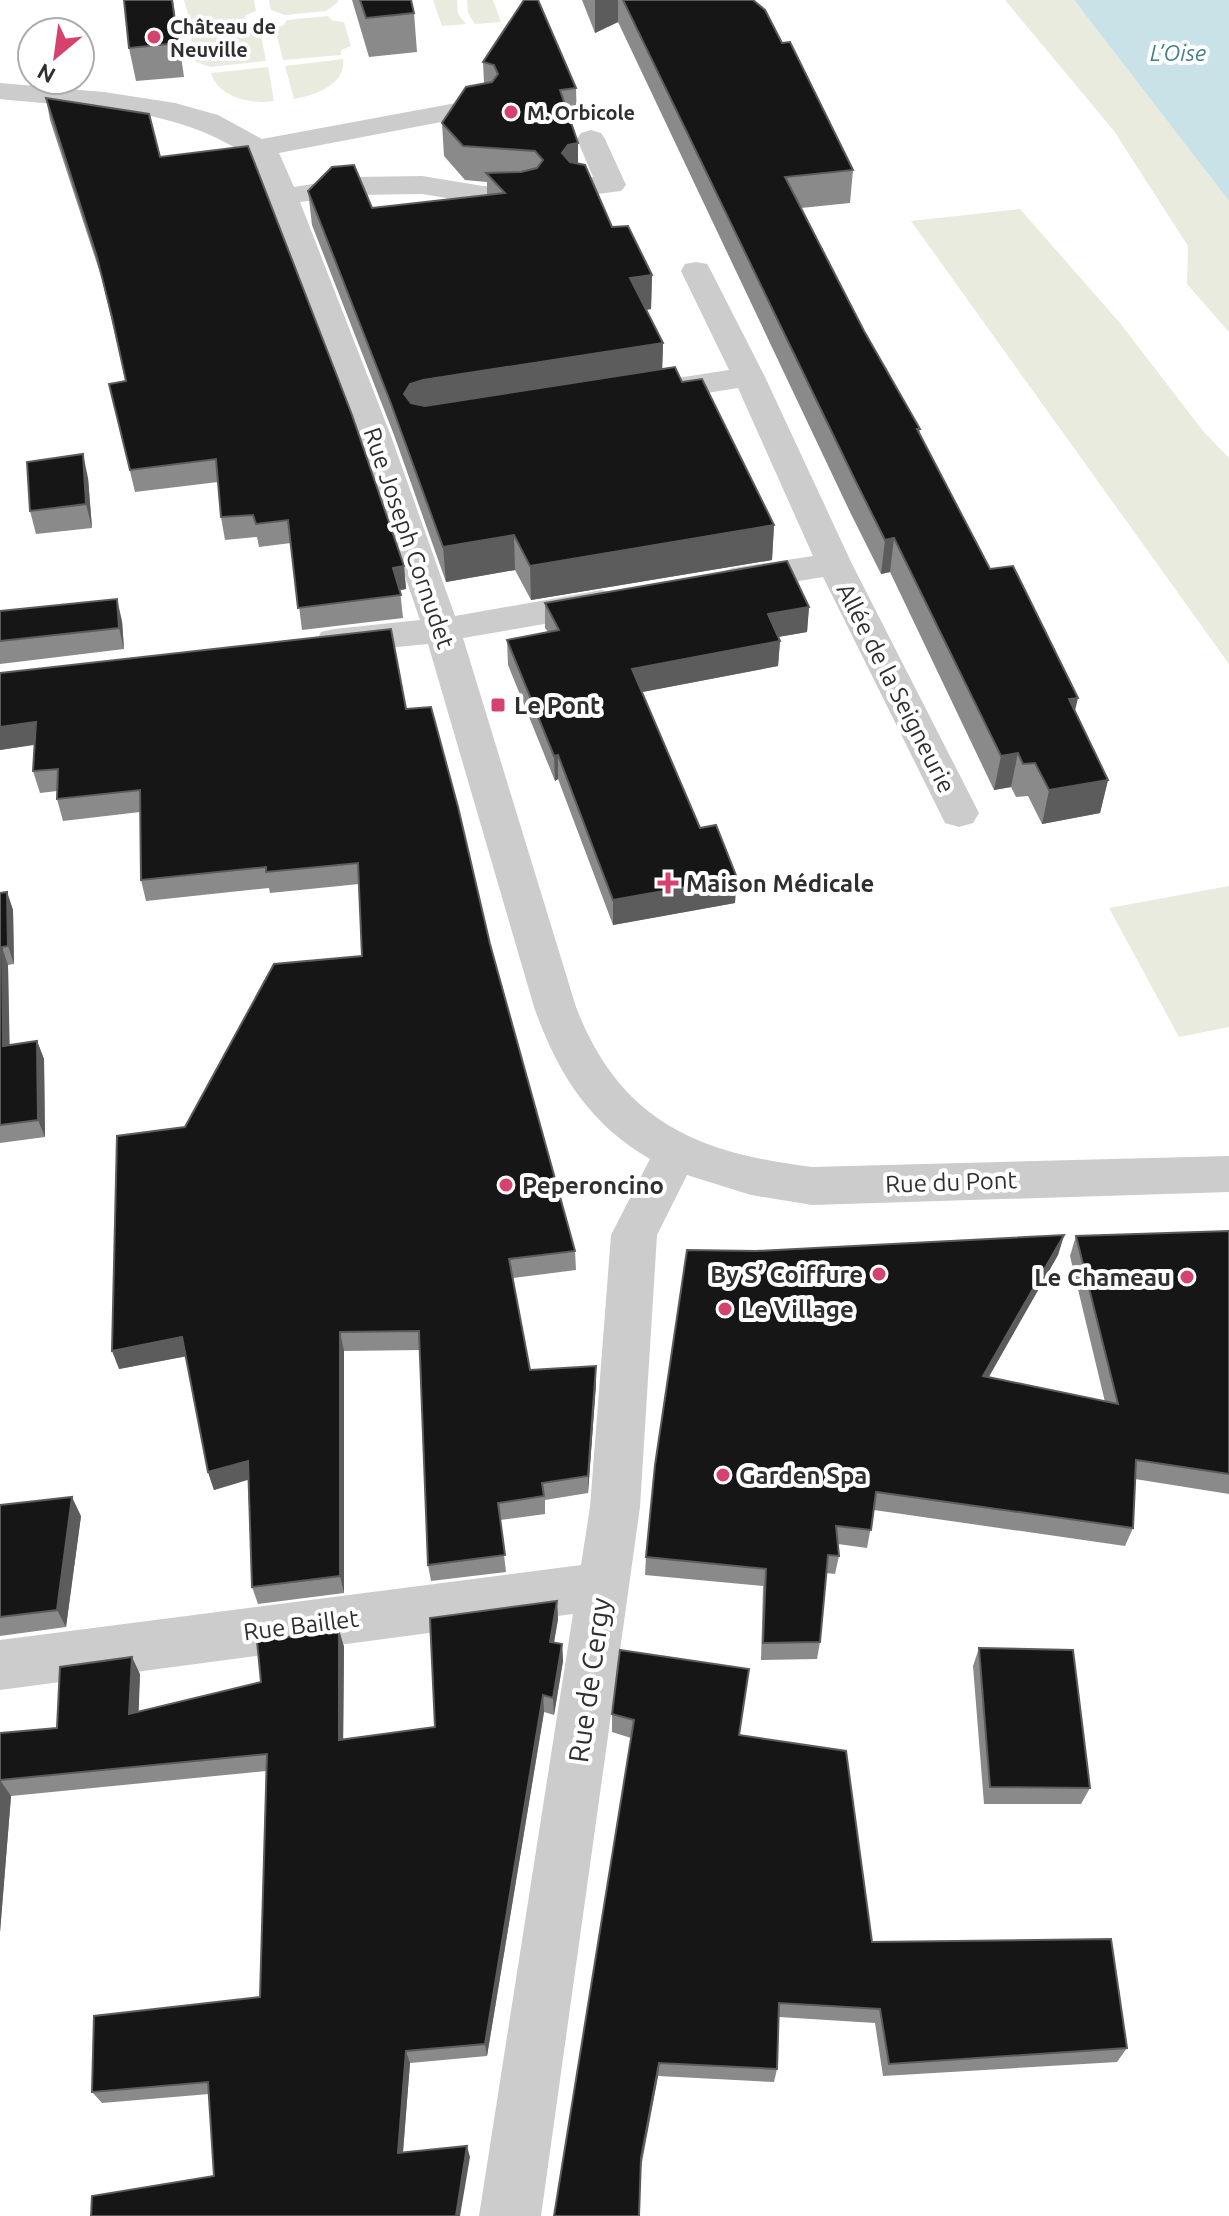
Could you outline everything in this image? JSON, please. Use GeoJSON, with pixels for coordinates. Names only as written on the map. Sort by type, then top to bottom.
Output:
{"type":"FeatureCollection","features":[{"type":"Feature","properties":{"kind":"street","name":"Rue Joseph Cornudet"},"geometry":{"type":"LineString","coordinates":[[0,91],[177,112],[232,130],[258,148],[274,167],[442,630],[541,966],[567,1038],[593,1084],[616,1110],[636,1128],[677,1151]]}},
{"type":"Feature","properties":{"kind":"street"},"geometry":{"type":"LineString","coordinates":[[258,148],[483,106]]}},
{"type":"Feature","properties":{"kind":"street"},"geometry":{"type":"LineString","coordinates":[[581,187],[611,185],[591,139]]}},
{"type":"Feature","properties":{"kind":"street"},"geometry":{"type":"LineString","coordinates":[[285,196],[355,186],[422,185],[483,195],[526,194]]}},
{"type":"Feature","properties":{"kind":"street","name":"Allée de la Seigneurie"},"geometry":{"type":"LineString","coordinates":[[696,271],[749,377],[834,564],[959,813]]}},
{"type":"Feature","properties":{"kind":"street"},"geometry":{"type":"LineString","coordinates":[[611,398],[749,377]]}},
{"type":"Feature","properties":{"kind":"street","name":"Allée de la Seigneurie"},"geometry":{"type":"LineString","coordinates":[[696,587],[834,564]]}},
{"type":"Feature","properties":{"kind":"street"},"geometry":{"type":"LineString","coordinates":[[302,645],[442,630],[635,597]]}},
{"type":"Feature","properties":{"kind":"street","name":"Rue du Pont"},"geometry":{"type":"LineString","coordinates":[[677,1151],[751,1177],[812,1186],[1229,1174]]}},
{"type":"Feature","properties":{"kind":"street","name":"Rue de Cergy"},"geometry":{"type":"LineString","coordinates":[[510,2216],[615,1507],[634,1235],[677,1151]]}},
{"type":"Feature","properties":{"kind":"street","name":"Rue Baillet"},"geometry":{"type":"LineString","coordinates":[[0,1665],[603,1586]]}},
{"type":"Feature","properties":{"kind":"shaded area"},"geometry":{"type":"Polygon","coordinates":[[[184,0],[254,0],[256,11],[244,19],[202,24],[189,18],[184,0]]]}},
{"type":"Feature","properties":{"kind":"shaded area"},"geometry":{"type":"Polygon","coordinates":[[[269,0],[338,2],[326,11],[285,15],[271,10],[269,0]]]}},
{"type":"Feature","properties":{"kind":"shaded area"},"geometry":{"type":"Polygon","coordinates":[[[433,0],[457,0],[458,14],[466,24],[442,26],[433,0]]]}},
{"type":"Feature","properties":{"kind":"shaded area"},"geometry":{"type":"Polygon","coordinates":[[[467,0],[493,0],[501,22],[475,24],[468,13],[467,0]]]}},
{"type":"Feature","properties":{"kind":"shaded area"},"geometry":{"type":"Polygon","coordinates":[[[1005,0],[1074,0],[1229,201],[1229,332],[1187,284],[1188,246],[1114,131],[1005,0]]]}},
{"type":"Feature","properties":{"kind":"shaded area"},"geometry":{"type":"Polygon","coordinates":[[[327,16],[333,21],[344,22],[351,46],[341,50],[341,55],[283,60],[275,28],[284,25],[287,20],[327,16]]]}},
{"type":"Feature","properties":{"kind":"shaded area"},"geometry":{"type":"Polygon","coordinates":[[[245,24],[260,30],[266,61],[210,67],[194,61],[191,37],[203,29],[245,24]]]}},
{"type":"Feature","properties":{"kind":"shaded area"},"geometry":{"type":"Polygon","coordinates":[[[343,59],[340,76],[328,87],[294,99],[285,66],[343,59]]]}},
{"type":"Feature","properties":{"kind":"shaded area"},"geometry":{"type":"Polygon","coordinates":[[[268,67],[274,101],[255,102],[236,98],[221,88],[211,73],[268,67]]]}},
{"type":"Feature","properties":{"kind":"shaded area"},"geometry":{"type":"Polygon","coordinates":[[[1020,209],[1120,323],[1203,431],[1229,458],[1229,664],[911,221],[1020,209]]]}},
{"type":"Feature","properties":{"kind":"shaded area"},"geometry":{"type":"Polygon","coordinates":[[[1229,886],[1229,1027],[1179,1037],[1109,908],[1229,886]]]}},
{"type":"Feature","properties":{"kind":"water","name":"L’Oise"},"geometry":{"type":"Polygon","coordinates":[[[1074,0],[1229,0],[1229,201],[1074,0]]]}},
{"type":"Feature","properties":{"kind":"building"},"geometry":{"type":"Polygon","coordinates":[[[124,0],[172,0],[178,43],[129,48],[124,0]]]}},
{"type":"Feature","properties":{"kind":"building"},"geometry":{"type":"Polygon","coordinates":[[[360,0],[411,0],[414,13],[366,18],[360,0]]]}},
{"type":"Feature","properties":{"kind":"building"},"geometry":{"type":"Polygon","coordinates":[[[524,0],[538,0],[576,88],[560,90],[578,143],[568,145],[562,153],[570,162],[585,165],[612,227],[628,226],[652,275],[630,278],[663,343],[423,380],[410,384],[404,394],[411,403],[425,406],[675,367],[682,382],[702,379],[774,525],[530,566],[514,535],[443,547],[308,191],[332,167],[354,165],[372,208],[505,193],[486,173],[521,172],[537,168],[543,160],[535,151],[463,146],[442,123],[466,87],[492,82],[498,74],[494,65],[483,62],[524,0]]]}},
{"type":"Feature","properties":{"kind":"building"},"geometry":{"type":"Polygon","coordinates":[[[623,0],[753,0],[765,10],[782,43],[790,42],[853,170],[785,177],[864,331],[920,429],[917,429],[990,569],[1013,566],[1078,698],[1069,699],[1108,780],[1049,790],[1035,763],[1023,764],[1018,753],[1001,756],[894,538],[885,540],[854,478],[623,0]]]}},
{"type":"Feature","properties":{"kind":"building"},"geometry":{"type":"Polygon","coordinates":[[[46,98],[149,114],[160,157],[248,146],[352,415],[404,566],[393,568],[401,595],[298,608],[288,520],[256,524],[253,515],[221,517],[216,459],[130,470],[109,384],[126,381],[112,317],[97,257],[46,98]]]}},
{"type":"Feature","properties":{"kind":"building"},"geometry":{"type":"Polygon","coordinates":[[[83,454],[86,504],[30,511],[27,462],[83,454]]]}},
{"type":"Feature","properties":{"kind":"building"},"geometry":{"type":"Polygon","coordinates":[[[787,561],[809,607],[768,614],[780,641],[632,669],[700,828],[716,825],[737,878],[613,900],[558,755],[554,756],[507,640],[559,630],[545,603],[787,561]]]}},
{"type":"Feature","properties":{"kind":"building"},"geometry":{"type":"Polygon","coordinates":[[[117,599],[119,628],[0,641],[0,611],[117,599]]]}},
{"type":"Feature","properties":{"kind":"building"},"geometry":{"type":"Polygon","coordinates":[[[391,629],[406,709],[431,707],[490,944],[575,1251],[509,1259],[530,1370],[596,1366],[588,1476],[542,1483],[544,1496],[498,1503],[505,1555],[428,1565],[419,1331],[340,1332],[340,1576],[252,1587],[248,1461],[208,1472],[182,1337],[112,1351],[117,1136],[185,1127],[274,964],[362,956],[358,863],[266,872],[266,867],[141,880],[140,790],[57,799],[58,769],[33,771],[36,722],[0,727],[0,673],[391,629]]]}},
{"type":"Feature","properties":{"kind":"building"},"geometry":{"type":"Polygon","coordinates":[[[7,892],[8,946],[2,947],[3,1046],[37,1041],[38,1120],[0,1125],[0,893],[7,892]]]}},
{"type":"Feature","properties":{"kind":"building"},"geometry":{"type":"Polygon","coordinates":[[[1229,1231],[1229,1474],[1136,1460],[1133,1528],[876,1492],[871,1530],[836,1526],[839,1556],[828,1555],[820,1642],[763,1643],[766,1569],[646,1557],[655,1465],[687,1250],[756,1251],[1064,1235],[983,1376],[1118,1404],[1076,1236],[1229,1231]]]}},
{"type":"Feature","properties":{"kind":"building"},"geometry":{"type":"Polygon","coordinates":[[[72,1497],[57,1610],[0,1617],[0,1505],[72,1497]]]}},
{"type":"Feature","properties":{"kind":"building"},"geometry":{"type":"Polygon","coordinates":[[[557,1601],[550,1642],[562,1644],[553,1698],[543,1695],[485,2044],[406,2051],[398,2153],[467,2146],[456,2216],[91,2216],[92,2196],[214,2176],[208,2082],[92,2092],[94,2016],[260,1997],[267,1754],[0,1780],[0,1733],[57,1728],[60,1667],[132,1657],[129,1714],[261,1682],[257,1641],[339,1630],[339,1740],[435,1727],[430,1618],[557,1601]]]}},
{"type":"Feature","properties":{"kind":"building"},"geometry":{"type":"Polygon","coordinates":[[[979,1648],[1073,1650],[1090,1788],[990,1787],[979,1648]]]}},
{"type":"Feature","properties":{"kind":"building"},"geometry":{"type":"Polygon","coordinates":[[[620,1650],[749,1669],[739,1735],[846,1751],[872,1942],[1111,1939],[1127,2048],[889,2064],[880,2009],[779,2003],[777,2069],[659,2063],[641,2158],[639,2216],[554,2216],[634,1720],[612,1714],[620,1650]]]}},
{"type":"Feature","properties":{"kind":"place","name":"Château de Neuville"},"geometry":{"type":"Point","coordinates":[154,37]}},
{"type":"Feature","properties":{"kind":"place","name":"M. Orbicole"},"geometry":{"type":"Point","coordinates":[511,112]}},
{"type":"Feature","properties":{"kind":"place","name":"Le Pont"},"geometry":{"type":"Point","coordinates":[498,705]}},
{"type":"Feature","properties":{"kind":"place","name":"Maison Médicale"},"geometry":{"type":"Point","coordinates":[668,883]}},
{"type":"Feature","properties":{"kind":"place","name":"Peperoncino"},"geometry":{"type":"Point","coordinates":[506,1185]}},
{"type":"Feature","properties":{"kind":"place","name":"By S’ Coiffure"},"geometry":{"type":"Point","coordinates":[879,1274]}},
{"type":"Feature","properties":{"kind":"place","name":"Le Chameau"},"geometry":{"type":"Point","coordinates":[1187,1277]}},
{"type":"Feature","properties":{"kind":"place","name":"Le Village"},"geometry":{"type":"Point","coordinates":[725,1309]}},
{"type":"Feature","properties":{"kind":"place","name":"Garden Spa"},"geometry":{"type":"Point","coordinates":[723,1475]}}]}
